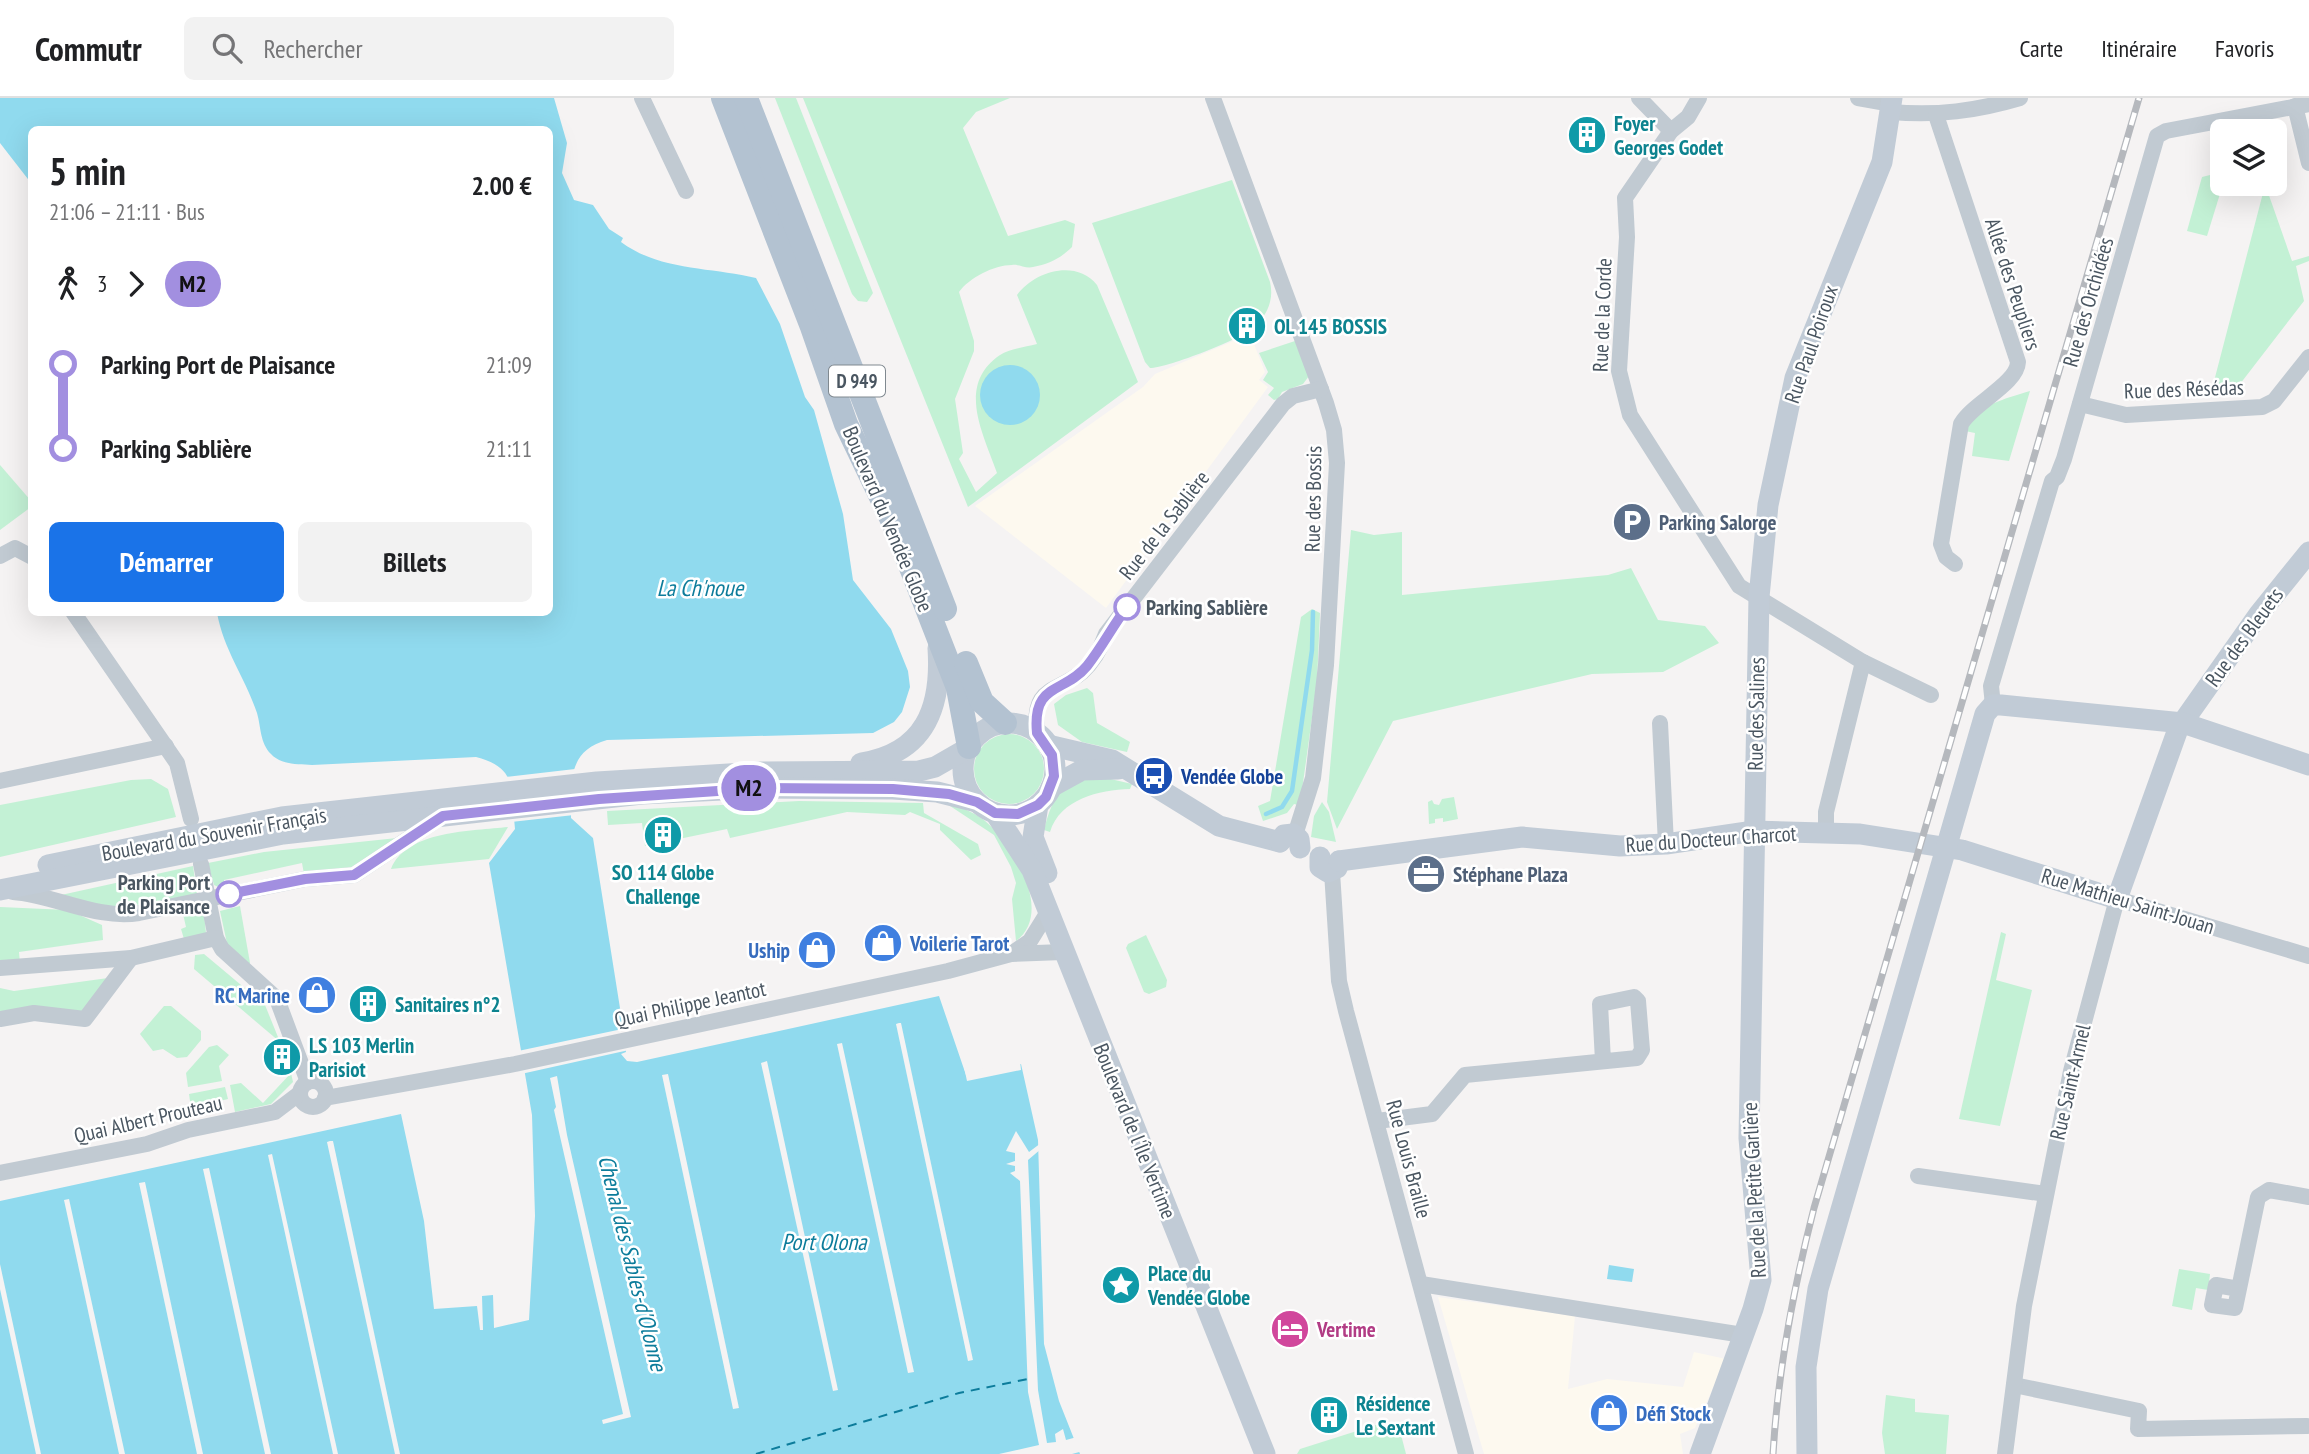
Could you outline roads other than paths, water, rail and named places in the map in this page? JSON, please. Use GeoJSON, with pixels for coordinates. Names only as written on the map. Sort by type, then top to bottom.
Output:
{"type":"FeatureCollection","features":[{"type":"Feature","properties":{"kind":"main road","name":"Boulevard du Vendée Globe"},"geometry":{"type":"LineString","coordinates":[[723,98],[813,327],[846,424],[888,511],[963,702],[968,747]]}},
{"type":"Feature","properties":{"kind":"main road","name":"Boulevard du Vendée Globe"},"geometry":{"type":"LineString","coordinates":[[746,98],[975,687],[985,705],[1005,723]]}},
{"type":"Feature","properties":{"kind":"street"},"geometry":{"type":"LineString","coordinates":[[642,98],[686,191]]}},
{"type":"Feature","properties":{"kind":"street","name":"Rue des Bossis"},"geometry":{"type":"LineString","coordinates":[[1213,98],[1321,388],[1334,430],[1337,463],[1331,592],[1313,778],[1292,842]]}},
{"type":"Feature","properties":{"kind":"street"},"geometry":{"type":"LineString","coordinates":[[1639,98],[1671,131]]}},
{"type":"Feature","properties":{"kind":"street","name":"Rue de la Corde"},"geometry":{"type":"LineString","coordinates":[[1699,98],[1688,117],[1671,131],[1625,198],[1626,237],[1619,359],[1623,397],[1640,432],[1739,586],[1863,662],[1931,695]]}},
{"type":"Feature","properties":{"kind":"street"},"geometry":{"type":"LineString","coordinates":[[1858,98],[1936,115],[1965,112],[2020,98]]}},
{"type":"Feature","properties":{"kind":"street","name":"Rue Paul Poiroux"},"geometry":{"type":"LineString","coordinates":[[1759,597],[1768,505],[1796,378],[1882,162],[1892,105]]}},
{"type":"Feature","properties":{"kind":"street"},"geometry":{"type":"LineString","coordinates":[[2302,105],[2309,163]]}},
{"type":"Feature","properties":{"kind":"street","name":"Rue des Orchidées"},"geometry":{"type":"LineString","coordinates":[[1993,705],[1992,686],[2052,481],[2060,471],[2160,133],[2302,105]]}},
{"type":"Feature","properties":{"kind":"street","name":"Allée des Peupliers"},"geometry":{"type":"LineString","coordinates":[[1936,115],[2018,362],[2012,377],[1971,410],[1961,424],[1941,544],[1946,557],[1955,564]]}},
{"type":"Feature","properties":{"kind":"street","name":"Rue des Résédas"},"geometry":{"type":"LineString","coordinates":[[2080,404],[2126,415],[2262,407],[2274,401],[2309,357]]}},
{"type":"Feature","properties":{"kind":"street","name":"Rue de la Sablière"},"geometry":{"type":"LineString","coordinates":[[1043,739],[1038,709],[1047,692],[1082,672],[1101,649],[1106,634],[1283,404],[1293,396],[1321,388]]}},
{"type":"Feature","properties":{"kind":"street"},"geometry":{"type":"LineString","coordinates":[[0,556],[15,548],[28,554]]}},
{"type":"Feature","properties":{"kind":"street","name":"Rue des Bleuets"},"geometry":{"type":"LineString","coordinates":[[2183,723],[2259,614],[2309,552]]}},
{"type":"Feature","properties":{"kind":"street","name":"Rue des Salines"},"geometry":{"type":"LineString","coordinates":[[1754,831],[1759,597]]}},
{"type":"Feature","properties":{"kind":"street"},"geometry":{"type":"LineString","coordinates":[[76,616],[177,763],[185,785],[191,819]]}},
{"type":"Feature","properties":{"kind":"street"},"geometry":{"type":"LineString","coordinates":[[819,771],[833,764],[880,759],[900,750],[917,735],[930,716],[937,698],[940,672],[938,636]]}},
{"type":"Feature","properties":{"kind":"street"},"geometry":{"type":"LineString","coordinates":[[1826,833],[1826,812],[1863,662]]}},
{"type":"Feature","properties":{"kind":"street"},"geometry":{"type":"LineString","coordinates":[[1807,1454],[1806,1367],[1818,1289],[1983,719],[1993,705],[2183,723],[2309,765]]}},
{"type":"Feature","properties":{"kind":"street"},"geometry":{"type":"LineString","coordinates":[[1043,739],[1055,766],[1051,787],[1038,805],[1018,814],[986,808],[965,783],[963,771],[968,747],[984,730],[1005,723],[1017,724],[1043,739],[1100,756],[1130,771],[1219,826],[1241,835],[1292,842],[1330,863]]}},
{"type":"Feature","properties":{"kind":"street"},"geometry":{"type":"LineString","coordinates":[[1660,723],[1666,844]]}},
{"type":"Feature","properties":{"kind":"street","name":"Rue Saint-Armel"},"geometry":{"type":"LineString","coordinates":[[2005,1454],[2024,1306],[2071,1071],[2117,899],[2175,735],[2183,723]]}},
{"type":"Feature","properties":{"kind":"street"},"geometry":{"type":"LineString","coordinates":[[0,781],[166,746]]}},
{"type":"Feature","properties":{"kind":"street","name":"Boulevard du Souvenir Français"},"geometry":{"type":"LineString","coordinates":[[0,876],[282,817],[491,803],[738,773],[919,771],[935,766],[968,747]]}},
{"type":"Feature","properties":{"kind":"street"},"geometry":{"type":"LineString","coordinates":[[1051,787],[1082,770],[1130,771]]}},
{"type":"Feature","properties":{"kind":"street","name":"Boulevard du Souvenir Français"},"geometry":{"type":"LineString","coordinates":[[598,790],[927,790],[986,808]]}},
{"type":"Feature","properties":{"kind":"street","name":"Boulevard du Souvenir Français"},"geometry":{"type":"LineString","coordinates":[[0,891],[284,834],[443,816],[491,803]]}},
{"type":"Feature","properties":{"kind":"street","name":"Boulevard de l'Île Vertime"},"geometry":{"type":"LineString","coordinates":[[1038,805],[1035,843],[1279,1454]]}},
{"type":"Feature","properties":{"kind":"street","name":"Boulevard de l'Île Vertime"},"geometry":{"type":"LineString","coordinates":[[986,808],[1032,870],[1265,1454]]}},
{"type":"Feature","properties":{"kind":"street"},"geometry":{"type":"LineString","coordinates":[[0,891],[52,897],[121,916],[305,879],[354,875],[443,816]]}},
{"type":"Feature","properties":{"kind":"street","name":"Rue du Docteur Charcot"},"geometry":{"type":"LineString","coordinates":[[1330,863],[1522,837],[1620,846],[1666,844],[1754,831],[1877,836],[1946,847]]}},
{"type":"Feature","properties":{"kind":"street","name":"Rue de la Petite Garlière"},"geometry":{"type":"LineString","coordinates":[[1700,1454],[1758,1295],[1761,1267],[1749,1154],[1754,831]]}},
{"type":"Feature","properties":{"kind":"street","name":"Rue Mathieu Saint-Jouan"},"geometry":{"type":"LineString","coordinates":[[1946,847],[2309,956]]}},
{"type":"Feature","properties":{"kind":"street","name":"Rue Louis Braille"},"geometry":{"type":"LineString","coordinates":[[1330,863],[1339,981],[1466,1454]]}},
{"type":"Feature","properties":{"kind":"street"},"geometry":{"type":"LineString","coordinates":[[201,864],[216,938],[222,950],[277,999],[304,1088]]}},
{"type":"Feature","properties":{"kind":"street"},"geometry":{"type":"LineString","coordinates":[[1011,954],[1030,940],[1048,912]]}},
{"type":"Feature","properties":{"kind":"street"},"geometry":{"type":"LineString","coordinates":[[0,968],[131,958],[216,938]]}},
{"type":"Feature","properties":{"kind":"street","name":"Quai Philippe Jeantot"},"geometry":{"type":"LineString","coordinates":[[304,1088],[303,1101],[310,1106],[318,1106],[325,1098],[515,1064],[948,971],[1011,954],[1063,952]]}},
{"type":"Feature","properties":{"kind":"street"},"geometry":{"type":"LineString","coordinates":[[0,1019],[34,1013],[85,1019],[131,958]]}},
{"type":"Feature","properties":{"kind":"street"},"geometry":{"type":"LineString","coordinates":[[1377,1121],[1432,1114],[1465,1075],[1602,1061]]}},
{"type":"Feature","properties":{"kind":"street","name":"Quai Albert Prouteau"},"geometry":{"type":"LineString","coordinates":[[0,1173],[147,1144],[188,1130],[275,1112],[304,1088]]}},
{"type":"Feature","properties":{"kind":"street"},"geometry":{"type":"LineString","coordinates":[[1918,1176],[2046,1194]]}},
{"type":"Feature","properties":{"kind":"street"},"geometry":{"type":"LineString","coordinates":[[2238,1289],[2258,1197],[2269,1190],[2309,1197]]}},
{"type":"Feature","properties":{"kind":"street"},"geometry":{"type":"LineString","coordinates":[[1421,1284],[1446,1285],[1743,1335]]}},
{"type":"Feature","properties":{"kind":"street"},"geometry":{"type":"LineString","coordinates":[[2014,1385],[2139,1411],[2138,1429],[2307,1426]]}},
{"type":"Feature","properties":{"kind":"water","name":"Port Olona"},"geometry":{"type":"Polygon","coordinates":[[[0,98],[554,98],[567,143],[562,173],[574,200],[593,205],[609,229],[623,238],[621,242],[652,258],[669,263],[756,278],[780,324],[805,397],[814,410],[843,514],[853,580],[891,629],[908,671],[910,687],[902,712],[894,722],[873,733],[607,740],[584,752],[574,770],[571,818],[593,838],[623,1027],[626,1052],[621,1054],[627,1061],[637,1062],[939,996],[966,1075],[1021,1064],[1038,1140],[1044,1344],[1059,1401],[1080,1454],[0,1454],[0,1201],[401,1114],[424,1221],[434,1309],[477,1306],[480,1330],[483,1330],[482,1296],[493,1295],[494,1328],[529,1320],[535,1216],[532,1115],[489,863],[515,829],[510,783],[500,768],[476,757],[312,765],[290,763],[275,758],[267,750],[257,713],[225,640],[218,616],[553,616],[553,126],[28,126],[28,179],[0,143],[0,98]]]}},
{"type":"Feature","properties":{"kind":"water"},"geometry":{"type":"Polygon","coordinates":[[[1010,365],[1027,370],[1035,378],[1040,395],[1035,412],[1027,420],[1010,425],[993,420],[985,412],[980,395],[985,378],[993,370],[1010,365]]]}},
{"type":"Feature","properties":{"kind":"water"},"geometry":{"type":"Polygon","coordinates":[[[1609,1265],[1634,1269],[1632,1282],[1607,1279],[1609,1265]]]}},
{"type":"Feature","properties":{"kind":"waterway"},"geometry":{"type":"LineString","coordinates":[[1266,814],[1282,807],[1292,791],[1312,650],[1313,612]]}},
{"type":"Feature","properties":{"kind":"railway"},"geometry":{"type":"LineString","coordinates":[[1773,1454],[1788,1330],[1814,1208],[2139,98]]}},
{"type":"Feature","properties":{"kind":"place","name":"Foyer Georges Godet"},"geometry":{"type":"Point","coordinates":[1587,135]}},
{"type":"Feature","properties":{"kind":"place","name":"OL 145 BOSSIS"},"geometry":{"type":"Point","coordinates":[1247,326]}},
{"type":"Feature","properties":{"kind":"place","name":"Parking Salorge"},"geometry":{"type":"Point","coordinates":[1632,522]}},
{"type":"Feature","properties":{"kind":"place","name":"Parking Sablière"},"geometry":{"type":"Point","coordinates":[1127,607]}},
{"type":"Feature","properties":{"kind":"place","name":"Vendée Globe"},"geometry":{"type":"Point","coordinates":[1154,776]}},
{"type":"Feature","properties":{"kind":"place","name":"SO 114 Globe Challenge"},"geometry":{"type":"Point","coordinates":[663,835]}},
{"type":"Feature","properties":{"kind":"place","name":"Stéphane Plaza"},"geometry":{"type":"Point","coordinates":[1426,874]}},
{"type":"Feature","properties":{"kind":"place","name":"Parking Port de Plaisance"},"geometry":{"type":"Point","coordinates":[229,894]}},
{"type":"Feature","properties":{"kind":"place","name":"Voilerie Tarot"},"geometry":{"type":"Point","coordinates":[883,943]}},
{"type":"Feature","properties":{"kind":"place","name":"Uship"},"geometry":{"type":"Point","coordinates":[817,950]}},
{"type":"Feature","properties":{"kind":"place","name":"RC Marine"},"geometry":{"type":"Point","coordinates":[317,995]}},
{"type":"Feature","properties":{"kind":"place","name":"Sanitaires n°2"},"geometry":{"type":"Point","coordinates":[368,1004]}},
{"type":"Feature","properties":{"kind":"place","name":"LS 103 Merlin Parisiot"},"geometry":{"type":"Point","coordinates":[282,1057]}},
{"type":"Feature","properties":{"kind":"place","name":"Place du Vendée Globe"},"geometry":{"type":"Point","coordinates":[1121,1285]}},
{"type":"Feature","properties":{"kind":"place","name":"Vertime"},"geometry":{"type":"Point","coordinates":[1290,1329]}},
{"type":"Feature","properties":{"kind":"place","name":"Défi Stock"},"geometry":{"type":"Point","coordinates":[1609,1413]}},
{"type":"Feature","properties":{"kind":"place","name":"Résidence Le Sextant"},"geometry":{"type":"Point","coordinates":[1329,1415]}},
{"type":"Feature","properties":{"kind":"water label","name":"La Ch'noue"},"geometry":{"type":"Point","coordinates":[700,587]}},
{"type":"Feature","properties":{"kind":"water label","name":"Chenal des Sables-d'Olonne"},"geometry":{"type":"Point","coordinates":[633,1263]}}]}
